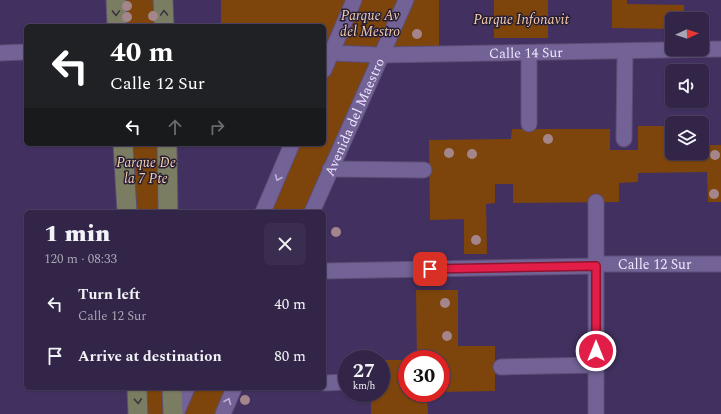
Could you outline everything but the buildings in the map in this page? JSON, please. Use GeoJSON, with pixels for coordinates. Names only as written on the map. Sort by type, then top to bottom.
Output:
{"type":"FeatureCollection","features":[{"type":"Feature","properties":{"kind":"main road"},"geometry":{"type":"LineString","coordinates":[[116,0],[117,24]]}},
{"type":"Feature","properties":{"kind":"main road"},"geometry":{"type":"LineString","coordinates":[[163,0],[164,24]]}},
{"type":"Feature","properties":{"kind":"main road"},"geometry":{"type":"LineString","coordinates":[[123,146],[127,210]]}},
{"type":"Feature","properties":{"kind":"main road"},"geometry":{"type":"LineString","coordinates":[[166,146],[168,210]]}},
{"type":"Feature","properties":{"kind":"main road"},"geometry":{"type":"LineString","coordinates":[[137,390],[138,414]]}},
{"type":"Feature","properties":{"kind":"main road"},"geometry":{"type":"LineString","coordinates":[[172,390],[174,414]]}},
{"type":"Feature","properties":{"kind":"street"},"geometry":{"type":"LineString","coordinates":[[326,65],[354,0]]}},
{"type":"Feature","properties":{"kind":"street","name":"Avenida del Maestro"},"geometry":{"type":"LineString","coordinates":[[313,210],[380,55],[406,0]]}},
{"type":"Feature","properties":{"kind":"street","name":"Calle 14 Sur"},"geometry":{"type":"LineString","coordinates":[[331,53],[380,55],[721,49]]}},
{"type":"Feature","properties":{"kind":"street"},"geometry":{"type":"LineString","coordinates":[[624,139],[625,51]]}},
{"type":"Feature","properties":{"kind":"street"},"geometry":{"type":"LineString","coordinates":[[0,53],[24,52]]}},
{"type":"Feature","properties":{"kind":"street"},"geometry":{"type":"LineString","coordinates":[[529,53],[529,124]]}},
{"type":"Feature","properties":{"kind":"street"},"geometry":{"type":"LineString","coordinates":[[264,210],[291,146]]}},
{"type":"Feature","properties":{"kind":"street"},"geometry":{"type":"LineString","coordinates":[[330,169],[424,170]]}},
{"type":"Feature","properties":{"kind":"street"},"geometry":{"type":"LineString","coordinates":[[596,202],[596,414]]}},
{"type":"Feature","properties":{"kind":"street","name":"Calle 12 Sur"},"geometry":{"type":"LineString","coordinates":[[326,271],[596,266],[601,264],[721,264]]}},
{"type":"Feature","properties":{"kind":"street"},"geometry":{"type":"LineString","coordinates":[[501,366],[596,365]]}},
{"type":"Feature","properties":{"kind":"street"},"geometry":{"type":"LineString","coordinates":[[326,383],[338,382]]}},
{"type":"Feature","properties":{"kind":"street"},"geometry":{"type":"LineString","coordinates":[[174,414],[186,390]]}},
{"type":"Feature","properties":{"kind":"street"},"geometry":{"type":"LineString","coordinates":[[223,414],[233,390]]}},
{"type":"Feature","properties":{"kind":"green space"},"geometry":{"type":"Polygon","coordinates":[[[117,0],[163,0],[164,24],[118,24],[117,0]]]}},
{"type":"Feature","properties":{"kind":"green space"},"geometry":{"type":"Polygon","coordinates":[[[221,0],[354,0],[326,63],[326,24],[221,24],[221,0]]]}},
{"type":"Feature","properties":{"kind":"green space","name":"Parque Av del Mestro"},"geometry":{"type":"Polygon","coordinates":[[[355,0],[405,0],[311,210],[265,210],[293,146],[326,146],[326,70],[355,0]]]}},
{"type":"Feature","properties":{"kind":"green space","name":"Parque Infonavit"},"geometry":{"type":"Polygon","coordinates":[[[406,0],[439,0],[439,54],[381,55],[406,0]]]}},
{"type":"Feature","properties":{"kind":"green space","name":"Parque Infonavit"},"geometry":{"type":"Polygon","coordinates":[[[494,0],[548,0],[548,38],[494,38],[494,0]]]}},
{"type":"Feature","properties":{"kind":"green space"},"geometry":{"type":"Polygon","coordinates":[[[612,0],[627,0],[627,4],[684,5],[684,12],[665,12],[665,29],[612,28],[612,0]]]}},
{"type":"Feature","properties":{"kind":"green space"},"geometry":{"type":"Polygon","coordinates":[[[638,126],[665,126],[665,160],[709,160],[709,145],[721,145],[721,202],[708,202],[707,172],[638,173],[638,182],[619,183],[619,202],[513,203],[513,184],[495,184],[495,203],[486,204],[487,254],[464,254],[464,219],[430,220],[429,140],[511,139],[512,129],[610,129],[610,150],[638,150],[638,126]]]}},
{"type":"Feature","properties":{"kind":"green space","name":"Parque De la 7 Pte"},"geometry":{"type":"Polygon","coordinates":[[[124,146],[166,146],[166,210],[128,210],[124,146]]]}},
{"type":"Feature","properties":{"kind":"green space"},"geometry":{"type":"Polygon","coordinates":[[[416,290],[458,290],[458,346],[495,346],[495,391],[450,392],[450,350],[417,350],[416,290]]]}},
{"type":"Feature","properties":{"kind":"green space"},"geometry":{"type":"Polygon","coordinates":[[[390,360],[398,360],[398,402],[427,402],[428,414],[371,414],[371,402],[390,402],[390,360]]]}},
{"type":"Feature","properties":{"kind":"green space"},"geometry":{"type":"Polygon","coordinates":[[[137,390],[170,390],[172,414],[139,414],[137,390]]]}},
{"type":"Feature","properties":{"kind":"green space"},"geometry":{"type":"Polygon","coordinates":[[[191,390],[232,390],[222,414],[182,414],[191,390]]]}},
{"type":"Feature","properties":{"kind":"route"},"geometry":{"type":"LineString","coordinates":[[430,269],[596,266],[596,351]]}}]}
